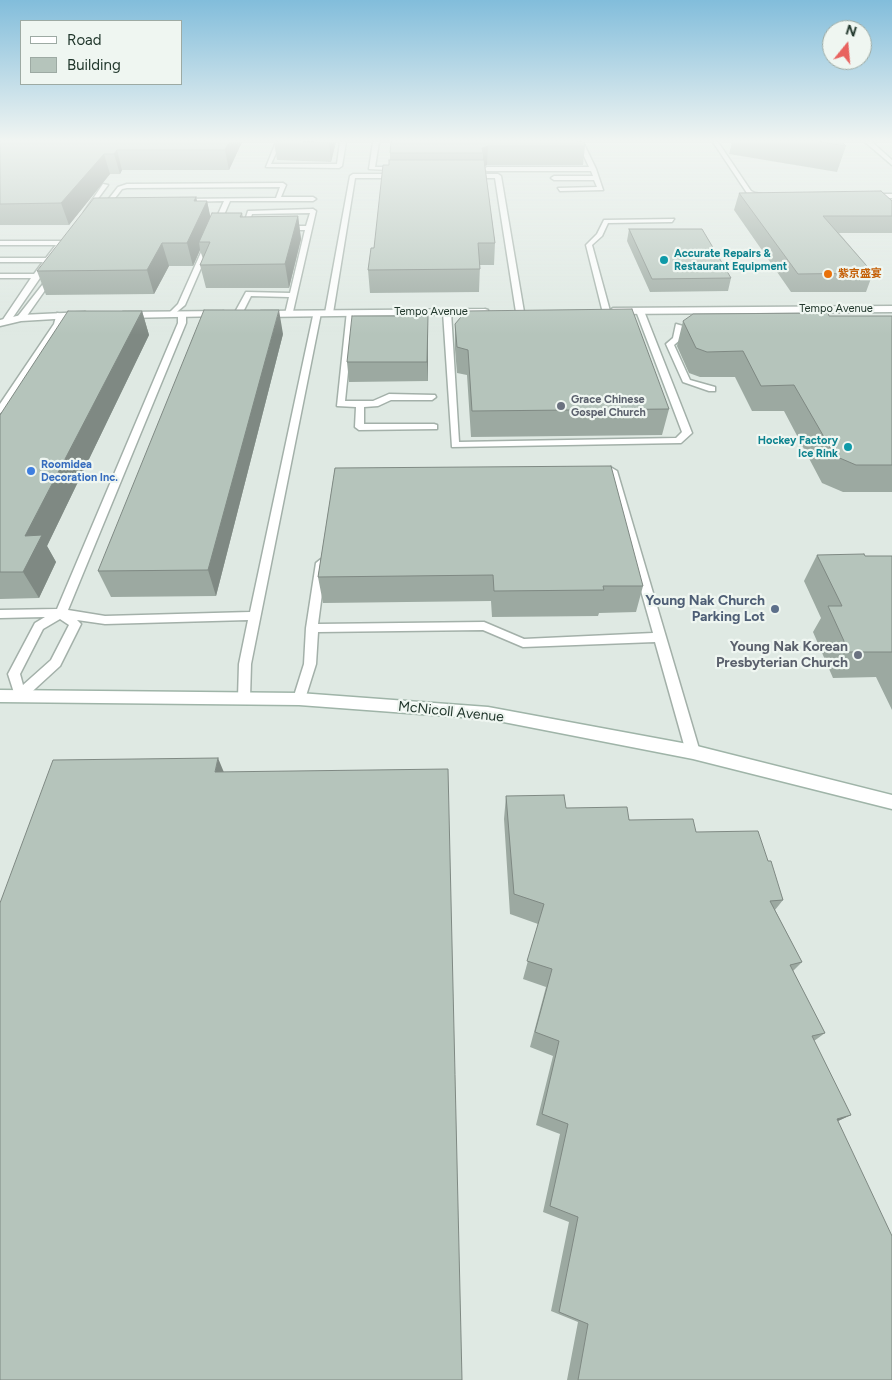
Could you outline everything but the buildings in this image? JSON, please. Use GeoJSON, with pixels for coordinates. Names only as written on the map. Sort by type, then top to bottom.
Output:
{"type":"FeatureCollection","features":[{"type":"Feature","properties":{"kind":"street","name":"Tempo Avenue"},"geometry":{"type":"LineString","coordinates":[[602,311],[892,309]]}},
{"type":"Feature","properties":{"kind":"street","name":"Tempo Avenue"},"geometry":{"type":"LineString","coordinates":[[116,315],[493,312]]}},
{"type":"Feature","properties":{"kind":"street"},"geometry":{"type":"LineString","coordinates":[[3,322],[21,318],[60,315],[97,315]]}},
{"type":"Feature","properties":{"kind":"street","name":"McNicoll Avenue"},"geometry":{"type":"LineString","coordinates":[[0,696],[299,699],[488,713],[693,752],[892,802]]}},
{"type":"Feature","properties":{"kind":"lane"},"geometry":{"type":"LineString","coordinates":[[83,214],[89,206]]}},
{"type":"Feature","properties":{"kind":"lane"},"geometry":{"type":"LineString","coordinates":[[95,220],[106,206]]}},
{"type":"Feature","properties":{"kind":"lane"},"geometry":{"type":"LineString","coordinates":[[172,314],[181,305],[225,206]]}},
{"type":"Feature","properties":{"kind":"lane"},"geometry":{"type":"LineString","coordinates":[[329,313],[348,206]]}},
{"type":"Feature","properties":{"kind":"lane"},"geometry":{"type":"LineString","coordinates":[[503,206],[520,312]]}},
{"type":"Feature","properties":{"kind":"lane"},"geometry":{"type":"LineString","coordinates":[[253,228],[244,229],[250,212],[313,212],[289,314]]}},
{"type":"Feature","properties":{"kind":"lane"},"geometry":{"type":"LineString","coordinates":[[602,311],[589,245],[600,236],[606,221],[672,220]]}},
{"type":"Feature","properties":{"kind":"lane"},"geometry":{"type":"LineString","coordinates":[[272,228],[309,228]]}},
{"type":"Feature","properties":{"kind":"lane"},"geometry":{"type":"LineString","coordinates":[[3,322],[67,236]]}},
{"type":"Feature","properties":{"kind":"lane"},"geometry":{"type":"LineString","coordinates":[[0,243],[61,243]]}},
{"type":"Feature","properties":{"kind":"lane"},"geometry":{"type":"LineString","coordinates":[[0,260],[49,260]]}},
{"type":"Feature","properties":{"kind":"lane"},"geometry":{"type":"LineString","coordinates":[[21,318],[56,271]]}},
{"type":"Feature","properties":{"kind":"lane"},"geometry":{"type":"LineString","coordinates":[[0,276],[36,276]]}},
{"type":"Feature","properties":{"kind":"lane"},"geometry":{"type":"LineString","coordinates":[[246,314],[249,294],[293,295]]}},
{"type":"Feature","properties":{"kind":"lane"},"geometry":{"type":"LineString","coordinates":[[447,312],[455,445],[678,441],[688,433],[640,311]]}},
{"type":"Feature","properties":{"kind":"lane"},"geometry":{"type":"LineString","coordinates":[[244,698],[245,664],[254,616],[318,313]]}},
{"type":"Feature","properties":{"kind":"lane"},"geometry":{"type":"LineString","coordinates":[[350,313],[340,404],[375,404],[389,397],[432,397]]}},
{"type":"Feature","properties":{"kind":"lane"},"geometry":{"type":"LineString","coordinates":[[61,613],[75,624],[56,663],[20,696],[14,674],[39,626],[61,613],[182,323],[182,314]]}},
{"type":"Feature","properties":{"kind":"lane"},"geometry":{"type":"LineString","coordinates":[[0,410],[58,324],[60,315]]}},
{"type":"Feature","properties":{"kind":"lane"},"geometry":{"type":"LineString","coordinates":[[679,326],[677,338],[670,344],[687,382],[712,389]]}},
{"type":"Feature","properties":{"kind":"lane"},"geometry":{"type":"LineString","coordinates":[[360,404],[359,427],[434,427]]}},
{"type":"Feature","properties":{"kind":"lane"},"geometry":{"type":"LineString","coordinates":[[602,470],[612,470],[693,752]]}},
{"type":"Feature","properties":{"kind":"lane"},"geometry":{"type":"LineString","coordinates":[[299,699],[310,664],[312,628],[323,550]]}},
{"type":"Feature","properties":{"kind":"lane"},"geometry":{"type":"LineString","coordinates":[[0,614],[61,613],[105,620],[254,616]]}},
{"type":"Feature","properties":{"kind":"lane"},"geometry":{"type":"LineString","coordinates":[[312,628],[484,626],[523,643],[660,637]]}},
{"type":"Feature","properties":{"kind":"place","name":"Accurate Repairs & Restaurant Equipment"},"geometry":{"type":"Point","coordinates":[664,260]}},
{"type":"Feature","properties":{"kind":"place","name":"紫京盛宴"},"geometry":{"type":"Point","coordinates":[828,274]}},
{"type":"Feature","properties":{"kind":"place","name":"Grace Chinese Gospel Church"},"geometry":{"type":"Point","coordinates":[561,406]}},
{"type":"Feature","properties":{"kind":"place","name":"Hockey Factory Ice Rink"},"geometry":{"type":"Point","coordinates":[848,447]}},
{"type":"Feature","properties":{"kind":"place","name":"Roomidea Decoration Inc."},"geometry":{"type":"Point","coordinates":[31,471]}},
{"type":"Feature","properties":{"kind":"place","name":"Young Nak Church Parking Lot"},"geometry":{"type":"Point","coordinates":[775,609]}},
{"type":"Feature","properties":{"kind":"place","name":"Young Nak Korean Presbyterian Church"},"geometry":{"type":"Point","coordinates":[858,655]}}]}
